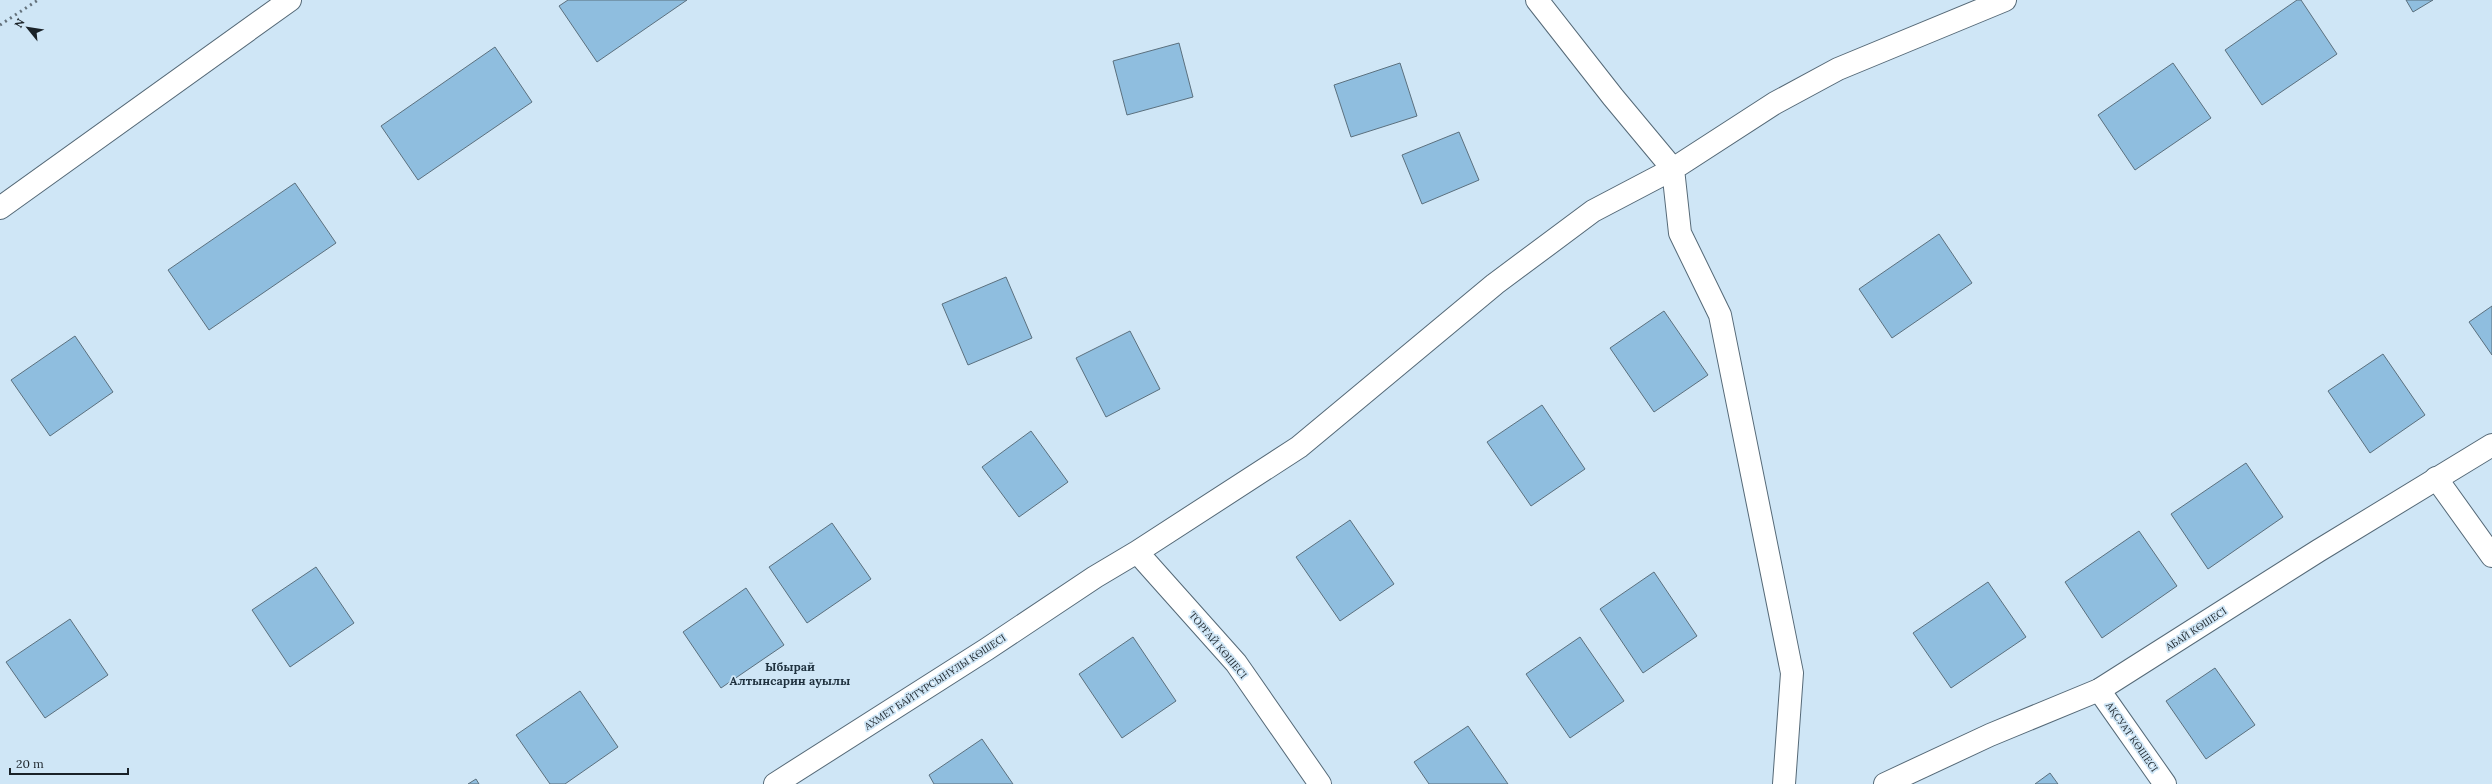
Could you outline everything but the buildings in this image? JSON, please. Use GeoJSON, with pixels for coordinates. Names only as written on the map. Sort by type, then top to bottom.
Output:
{"type":"FeatureCollection","features":[{"type":"Feature","properties":{"kind":"street"},"geometry":{"type":"LineString","coordinates":[[0,208],[290,0]]}},
{"type":"Feature","properties":{"kind":"street"},"geometry":{"type":"LineString","coordinates":[[1538,0],[1613,97],[1673,169],[1680,233],[1720,315],[1792,673],[1784,784]]}},
{"type":"Feature","properties":{"kind":"street"},"geometry":{"type":"LineString","coordinates":[[1137,552],[1299,447],[1495,284],[1593,211],[1673,169],[1775,103],[1838,69],[2005,0]]}},
{"type":"Feature","properties":{"kind":"street","name":"АБАЙ КӨШЕСІ"},"geometry":{"type":"LineString","coordinates":[[1885,784],[1990,734],[2099,690],[2436,478],[2492,445]]}},
{"type":"Feature","properties":{"kind":"street"},"geometry":{"type":"LineString","coordinates":[[2436,478],[2492,556]]}},
{"type":"Feature","properties":{"kind":"street","name":"АХМЕТ БАЙТҰРСЫНҰЛЫ КӨШЕСІ"},"geometry":{"type":"LineString","coordinates":[[774,784],[987,649],[1095,577],[1137,552]]}},
{"type":"Feature","properties":{"kind":"street","name":"ТОРҒАЙ КӨШЕСІ"},"geometry":{"type":"LineString","coordinates":[[1137,552],[1236,663],[1320,784]]}},
{"type":"Feature","properties":{"kind":"street","name":"АҚСУАТ КӨШЕСІ"},"geometry":{"type":"LineString","coordinates":[[2099,690],[2165,784]]}},
{"type":"Feature","properties":{"kind":"railway"},"geometry":{"type":"LineString","coordinates":[[0,25],[38,0]]}},
{"type":"Feature","properties":{"kind":"district","name":"Ыбырай Алтынсарин ауылы"},"geometry":{"type":"Point","coordinates":[790,673]}}]}
